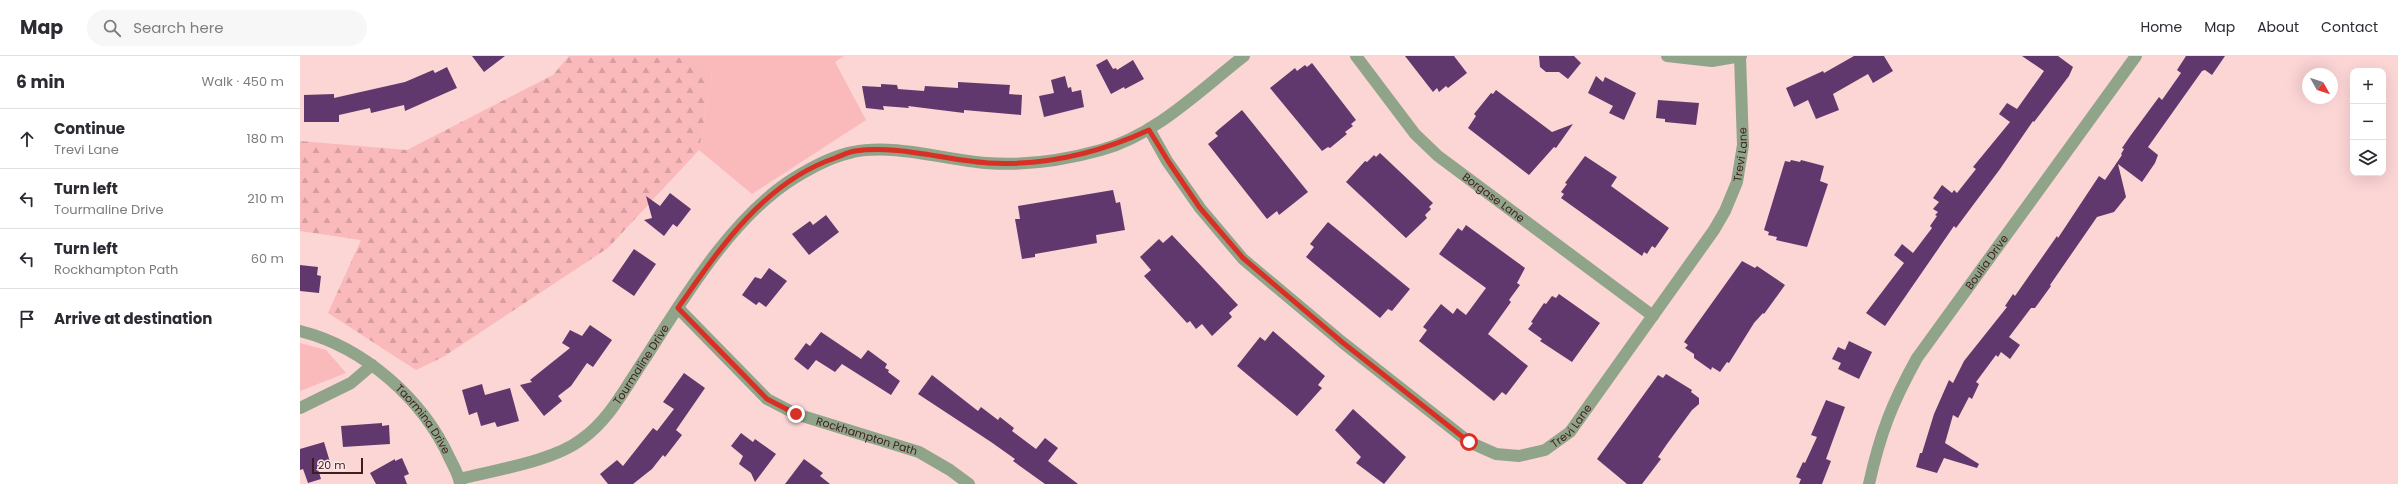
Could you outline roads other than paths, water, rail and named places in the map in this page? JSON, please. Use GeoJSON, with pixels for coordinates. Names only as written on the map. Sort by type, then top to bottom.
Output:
{"type":"FeatureCollection","features":[{"type":"Feature","properties":{"kind":"street","name":"Tourmaline Drive"},"geometry":{"type":"LineString","coordinates":[[460,482],[531,461],[581,440],[606,418],[678,308],[715,256],[762,202],[794,178],[821,163],[854,152],[888,150],[988,163],[1035,162],[1099,150],[1149,130],[1244,56]]}},
{"type":"Feature","properties":{"kind":"street","name":"Borgase Lane"},"geometry":{"type":"LineString","coordinates":[[1356,56],[1415,134],[1438,156],[1653,316]]}},
{"type":"Feature","properties":{"kind":"street"},"geometry":{"type":"LineString","coordinates":[[1667,56],[1712,61],[1740,56]]}},
{"type":"Feature","properties":{"kind":"street","name":"Trevi Lane"},"geometry":{"type":"LineString","coordinates":[[1149,130],[1200,208],[1243,258],[1342,342],[1469,442],[1496,454],[1519,456],[1545,450],[1570,432],[1714,230],[1737,182],[1743,145],[1740,56]]}},
{"type":"Feature","properties":{"kind":"street","name":"Boulia Drive"},"geometry":{"type":"LineString","coordinates":[[1870,484],[1879,440],[1897,393],[1917,358],[2136,56]]}},
{"type":"Feature","properties":{"kind":"street","name":"Rockhampton Path"},"geometry":{"type":"LineString","coordinates":[[678,308],[767,399],[796,414],[918,452],[950,470],[969,484]]}},
{"type":"Feature","properties":{"kind":"street","name":"Taormina Drive"},"geometry":{"type":"LineString","coordinates":[[300,330],[327,338],[372,365],[391,381],[423,413],[443,444],[460,482]]}},
{"type":"Feature","properties":{"kind":"street"},"geometry":{"type":"LineString","coordinates":[[300,408],[351,383],[372,365]]}}]}
